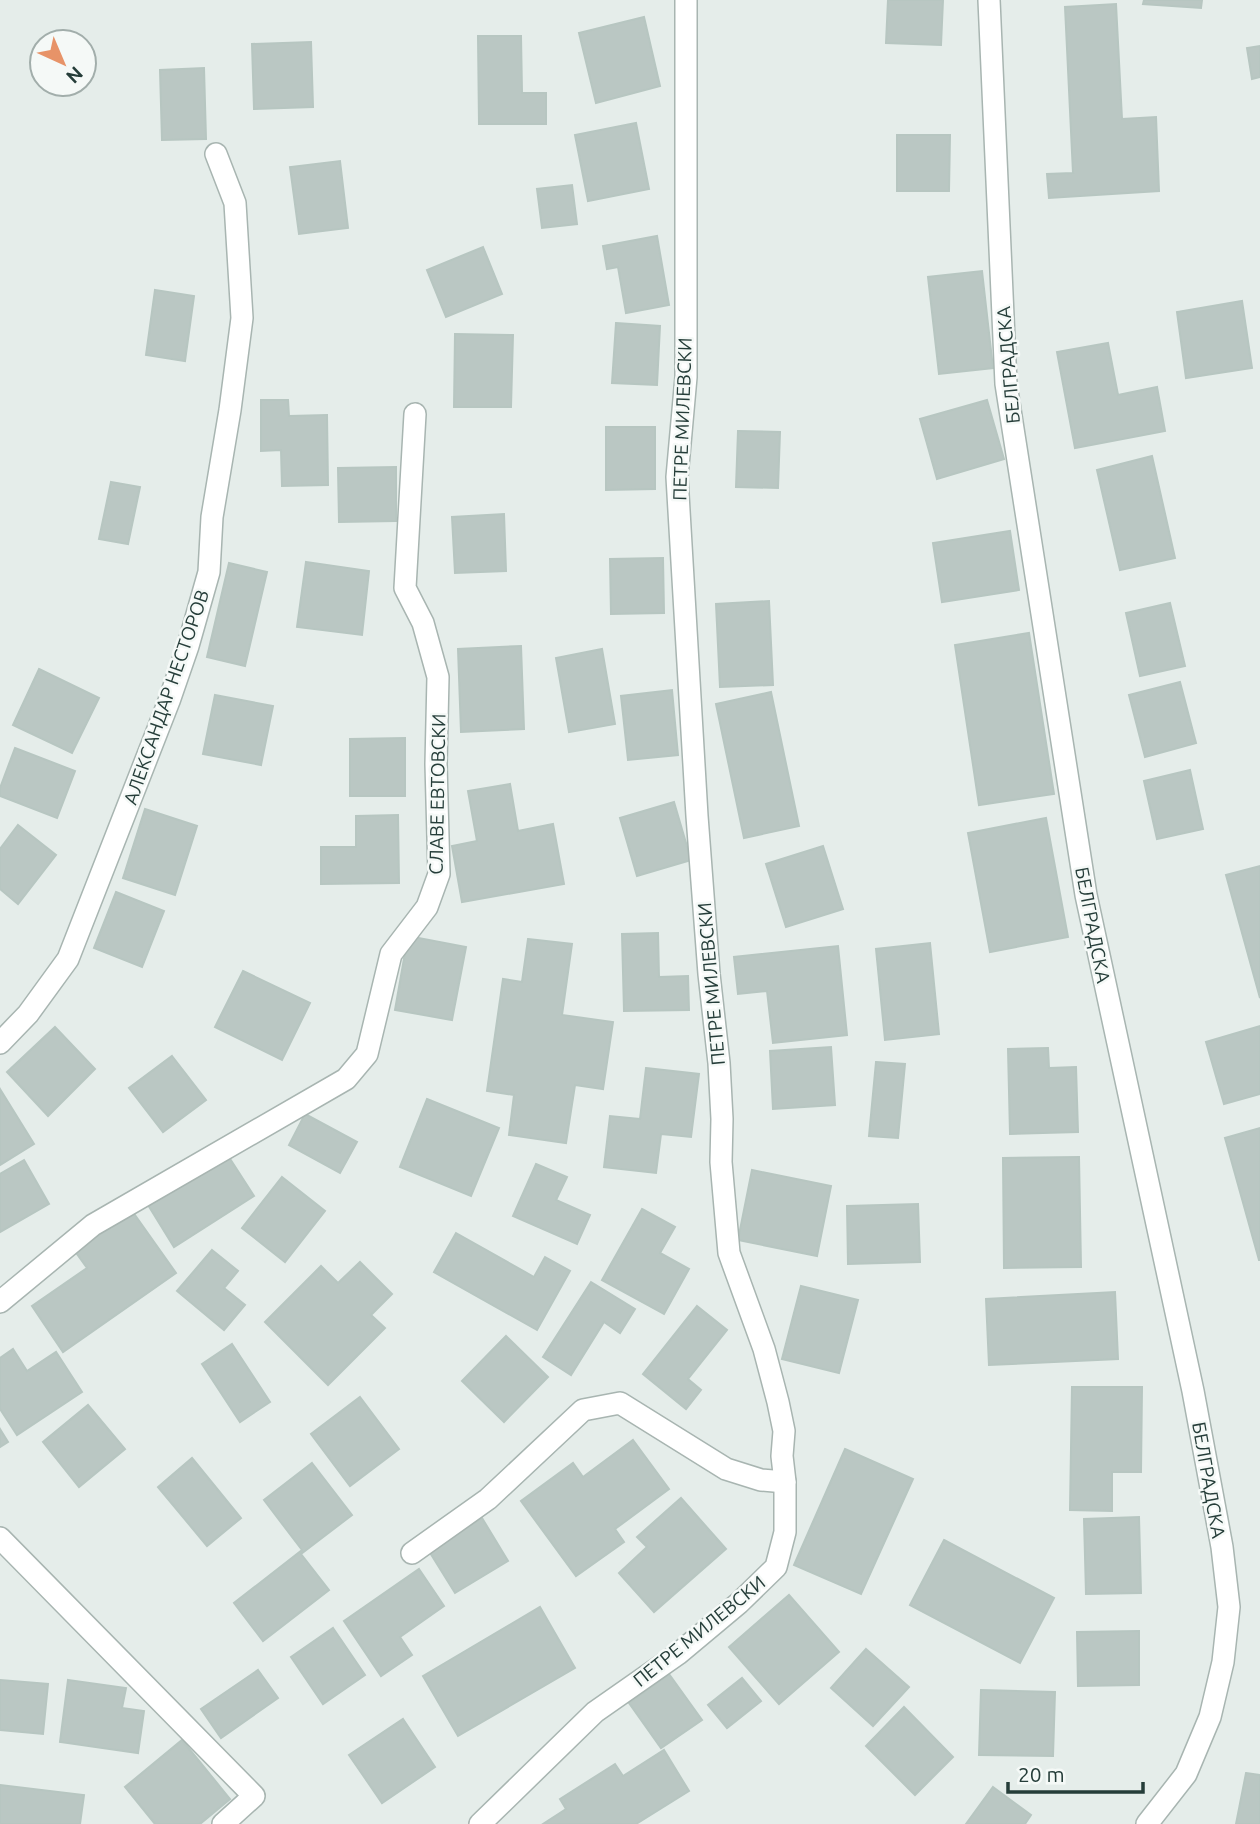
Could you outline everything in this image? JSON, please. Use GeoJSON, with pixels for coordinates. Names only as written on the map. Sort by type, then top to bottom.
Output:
{"type":"FeatureCollection","features":[{"type":"Feature","properties":{"kind":"street","name":"ПЕТРЕ МИЛЕВСКИ"},"geometry":{"type":"LineString","coordinates":[[480,1824],[595,1712],[678,1654],[739,1603],[776,1567],[785,1532],[786,1482],[782,1457],[784,1431],[764,1349],[729,1253],[720,1162],[720,1077],[697,816],[677,477],[686,377],[686,0]]}},
{"type":"Feature","properties":{"kind":"street","name":"БЕЛГРАДСКА"},"geometry":{"type":"LineString","coordinates":[[989,0],[1006,384],[1086,895],[1193,1391],[1222,1547],[1229,1608],[1223,1662],[1210,1717],[1186,1774],[1147,1824]]}},
{"type":"Feature","properties":{"kind":"street","name":"АЛЕКСАНДАР НЕСТОРОВ"},"geometry":{"type":"LineString","coordinates":[[0,1043],[28,1014],[68,959],[169,701],[209,572],[212,517],[242,318],[235,203],[216,154]]}},
{"type":"Feature","properties":{"kind":"street","name":"СЛАВЕ ЕВТОВСКИ"},"geometry":{"type":"LineString","coordinates":[[0,1302],[93,1225],[346,1079],[367,1054],[391,954],[427,907],[439,874],[436,764],[438,677],[423,623],[405,588],[415,414]]}},
{"type":"Feature","properties":{"kind":"street"},"geometry":{"type":"LineString","coordinates":[[412,1553],[488,1499],[583,1410],[620,1403],[726,1469],[761,1480],[786,1482]]}},
{"type":"Feature","properties":{"kind":"street"},"geometry":{"type":"LineString","coordinates":[[0,1538],[254,1796],[223,1824]]}},
{"type":"Feature","properties":{"kind":"building"},"geometry":{"type":"Polygon","coordinates":[[[888,0],[943,0],[941,45],[886,43],[888,0]]]}},
{"type":"Feature","properties":{"kind":"building"},"geometry":{"type":"Polygon","coordinates":[[[1144,0],[1202,0],[1201,8],[1143,4],[1144,0]]]}},
{"type":"Feature","properties":{"kind":"building"},"geometry":{"type":"Polygon","coordinates":[[[1116,4],[1122,119],[1156,117],[1159,191],[1049,198],[1047,174],[1073,173],[1065,7],[1116,4]]]}},
{"type":"Feature","properties":{"kind":"building"},"geometry":{"type":"Polygon","coordinates":[[[644,17],[660,86],[596,103],[579,33],[644,17]]]}},
{"type":"Feature","properties":{"kind":"building"},"geometry":{"type":"Polygon","coordinates":[[[478,36],[521,36],[522,93],[546,93],[546,124],[479,124],[478,36]]]}},
{"type":"Feature","properties":{"kind":"building"},"geometry":{"type":"Polygon","coordinates":[[[311,42],[313,107],[254,109],[252,44],[311,42]]]}},
{"type":"Feature","properties":{"kind":"building"},"geometry":{"type":"Polygon","coordinates":[[[1260,46],[1260,77],[1252,79],[1247,48],[1260,46]]]}},
{"type":"Feature","properties":{"kind":"building"},"geometry":{"type":"Polygon","coordinates":[[[204,68],[206,139],[162,140],[160,70],[204,68]]]}},
{"type":"Feature","properties":{"kind":"building"},"geometry":{"type":"Polygon","coordinates":[[[636,123],[649,189],[588,201],[575,135],[636,123]]]}},
{"type":"Feature","properties":{"kind":"building"},"geometry":{"type":"Polygon","coordinates":[[[897,135],[950,135],[949,191],[897,191],[897,135]]]}},
{"type":"Feature","properties":{"kind":"building"},"geometry":{"type":"Polygon","coordinates":[[[340,161],[348,228],[299,234],[290,167],[340,161]]]}},
{"type":"Feature","properties":{"kind":"building"},"geometry":{"type":"Polygon","coordinates":[[[572,185],[577,224],[542,228],[537,189],[572,185]]]}},
{"type":"Feature","properties":{"kind":"building"},"geometry":{"type":"Polygon","coordinates":[[[657,236],[669,305],[626,313],[618,267],[607,269],[603,246],[657,236]]]}},
{"type":"Feature","properties":{"kind":"building"},"geometry":{"type":"Polygon","coordinates":[[[483,247],[502,294],[446,317],[427,270],[483,247]]]}},
{"type":"Feature","properties":{"kind":"building"},"geometry":{"type":"Polygon","coordinates":[[[982,271],[993,368],[939,374],[928,277],[982,271]]]}},
{"type":"Feature","properties":{"kind":"building"},"geometry":{"type":"Polygon","coordinates":[[[155,290],[194,296],[185,361],[146,355],[155,290]]]}},
{"type":"Feature","properties":{"kind":"building"},"geometry":{"type":"Polygon","coordinates":[[[1242,301],[1252,368],[1186,378],[1177,312],[1242,301]]]}},
{"type":"Feature","properties":{"kind":"building"},"geometry":{"type":"Polygon","coordinates":[[[616,323],[660,326],[657,385],[612,383],[616,323]]]}},
{"type":"Feature","properties":{"kind":"building"},"geometry":{"type":"Polygon","coordinates":[[[455,334],[513,335],[511,407],[454,407],[455,334]]]}},
{"type":"Feature","properties":{"kind":"building"},"geometry":{"type":"Polygon","coordinates":[[[1108,343],[1118,395],[1157,387],[1165,431],[1075,448],[1057,352],[1108,343]]]}},
{"type":"Feature","properties":{"kind":"building"},"geometry":{"type":"Polygon","coordinates":[[[261,400],[288,400],[289,416],[327,415],[328,485],[282,486],[281,450],[261,451],[261,400]]]}},
{"type":"Feature","properties":{"kind":"building"},"geometry":{"type":"Polygon","coordinates":[[[987,400],[1004,459],[937,479],[920,419],[987,400]]]}},
{"type":"Feature","properties":{"kind":"building"},"geometry":{"type":"Polygon","coordinates":[[[606,427],[655,427],[655,489],[606,490],[606,427]]]}},
{"type":"Feature","properties":{"kind":"building"},"geometry":{"type":"Polygon","coordinates":[[[738,431],[780,432],[778,488],[736,487],[738,431]]]}},
{"type":"Feature","properties":{"kind":"building"},"geometry":{"type":"Polygon","coordinates":[[[1152,456],[1175,558],[1120,570],[1097,470],[1152,456]]]}},
{"type":"Feature","properties":{"kind":"building"},"geometry":{"type":"Polygon","coordinates":[[[396,467],[396,521],[339,522],[338,468],[396,467]]]}},
{"type":"Feature","properties":{"kind":"building"},"geometry":{"type":"Polygon","coordinates":[[[111,482],[140,487],[128,544],[99,539],[111,482]]]}},
{"type":"Feature","properties":{"kind":"building"},"geometry":{"type":"Polygon","coordinates":[[[504,514],[506,571],[455,573],[452,517],[504,514]]]}},
{"type":"Feature","properties":{"kind":"building"},"geometry":{"type":"Polygon","coordinates":[[[1010,531],[1019,590],[942,602],[933,543],[1010,531]]]}},
{"type":"Feature","properties":{"kind":"building"},"geometry":{"type":"Polygon","coordinates":[[[663,558],[664,613],[611,614],[610,559],[663,558]]]}},
{"type":"Feature","properties":{"kind":"building"},"geometry":{"type":"Polygon","coordinates":[[[306,562],[369,571],[362,635],[297,627],[306,562]]]}},
{"type":"Feature","properties":{"kind":"building"},"geometry":{"type":"Polygon","coordinates":[[[229,563],[267,572],[245,666],[207,657],[229,563]]]}},
{"type":"Feature","properties":{"kind":"building"},"geometry":{"type":"Polygon","coordinates":[[[769,601],[773,685],[720,687],[716,604],[769,601]]]}},
{"type":"Feature","properties":{"kind":"building"},"geometry":{"type":"Polygon","coordinates":[[[1170,603],[1185,666],[1140,676],[1126,613],[1170,603]]]}},
{"type":"Feature","properties":{"kind":"building"},"geometry":{"type":"Polygon","coordinates":[[[1029,633],[1054,794],[979,805],[955,645],[1029,633]]]}},
{"type":"Feature","properties":{"kind":"building"},"geometry":{"type":"Polygon","coordinates":[[[521,646],[524,729],[461,732],[458,649],[521,646]]]}},
{"type":"Feature","properties":{"kind":"building"},"geometry":{"type":"Polygon","coordinates":[[[602,649],[615,724],[569,732],[556,658],[602,649]]]}},
{"type":"Feature","properties":{"kind":"building"},"geometry":{"type":"Polygon","coordinates":[[[39,669],[99,698],[72,753],[13,725],[39,669]]]}},
{"type":"Feature","properties":{"kind":"building"},"geometry":{"type":"Polygon","coordinates":[[[1180,682],[1196,743],[1145,757],[1129,695],[1180,682]]]}},
{"type":"Feature","properties":{"kind":"building"},"geometry":{"type":"Polygon","coordinates":[[[672,690],[678,755],[628,760],[621,696],[672,690]]]}},
{"type":"Feature","properties":{"kind":"building"},"geometry":{"type":"Polygon","coordinates":[[[771,692],[799,826],[744,838],[716,704],[771,692]]]}},
{"type":"Feature","properties":{"kind":"building"},"geometry":{"type":"Polygon","coordinates":[[[215,695],[273,706],[261,765],[203,754],[215,695]]]}},
{"type":"Feature","properties":{"kind":"building"},"geometry":{"type":"Polygon","coordinates":[[[405,738],[405,796],[350,796],[350,739],[405,738]]]}},
{"type":"Feature","properties":{"kind":"building"},"geometry":{"type":"Polygon","coordinates":[[[15,748],[75,771],[57,818],[0,796],[0,788],[15,748]]]}},
{"type":"Feature","properties":{"kind":"building"},"geometry":{"type":"Polygon","coordinates":[[[1190,770],[1203,829],[1157,839],[1144,781],[1190,770]]]}},
{"type":"Feature","properties":{"kind":"building"},"geometry":{"type":"Polygon","coordinates":[[[510,784],[518,831],[553,824],[564,884],[462,902],[452,846],[477,841],[468,791],[510,784]]]}},
{"type":"Feature","properties":{"kind":"building"},"geometry":{"type":"Polygon","coordinates":[[[674,802],[691,860],[637,876],[620,818],[674,802]]]}},
{"type":"Feature","properties":{"kind":"building"},"geometry":{"type":"Polygon","coordinates":[[[145,809],[197,826],[175,895],[123,878],[145,809]]]}},
{"type":"Feature","properties":{"kind":"building"},"geometry":{"type":"Polygon","coordinates":[[[398,815],[399,883],[321,884],[321,847],[356,847],[356,816],[398,815]]]}},
{"type":"Feature","properties":{"kind":"building"},"geometry":{"type":"Polygon","coordinates":[[[1046,818],[1068,937],[990,952],[968,833],[1046,818]]]}},
{"type":"Feature","properties":{"kind":"building"},"geometry":{"type":"Polygon","coordinates":[[[18,825],[56,855],[18,904],[0,889],[0,849],[18,825]]]}},
{"type":"Feature","properties":{"kind":"building"},"geometry":{"type":"Polygon","coordinates":[[[823,846],[843,909],[786,927],[766,864],[823,846]]]}},
{"type":"Feature","properties":{"kind":"building"},"geometry":{"type":"Polygon","coordinates":[[[1260,866],[1260,998],[1226,875],[1260,866]]]}},
{"type":"Feature","properties":{"kind":"building"},"geometry":{"type":"Polygon","coordinates":[[[116,892],[164,911],[142,967],[94,948],[116,892]]]}},
{"type":"Feature","properties":{"kind":"building"},"geometry":{"type":"Polygon","coordinates":[[[658,933],[659,977],[688,976],[689,1010],[624,1011],[622,934],[658,933]]]}},
{"type":"Feature","properties":{"kind":"building"},"geometry":{"type":"Polygon","coordinates":[[[408,936],[466,947],[452,1020],[395,1010],[408,936]]]}},
{"type":"Feature","properties":{"kind":"building"},"geometry":{"type":"Polygon","coordinates":[[[528,939],[572,944],[562,1015],[613,1022],[603,1089],[575,1085],[566,1143],[509,1135],[514,1095],[487,1091],[503,979],[522,982],[528,939]]]}},
{"type":"Feature","properties":{"kind":"building"},"geometry":{"type":"Polygon","coordinates":[[[930,943],[939,1034],[885,1040],[876,949],[930,943]]]}},
{"type":"Feature","properties":{"kind":"building"},"geometry":{"type":"Polygon","coordinates":[[[838,946],[847,1035],[773,1043],[767,991],[738,994],[734,957],[838,946]]]}},
{"type":"Feature","properties":{"kind":"building"},"geometry":{"type":"Polygon","coordinates":[[[243,971],[310,1003],[282,1060],[215,1027],[243,971]]]}},
{"type":"Feature","properties":{"kind":"building"},"geometry":{"type":"Polygon","coordinates":[[[1260,1026],[1260,1094],[1224,1104],[1206,1042],[1260,1026]]]}},
{"type":"Feature","properties":{"kind":"building"},"geometry":{"type":"Polygon","coordinates":[[[55,1027],[95,1069],[48,1116],[7,1072],[55,1027]]]}},
{"type":"Feature","properties":{"kind":"building"},"geometry":{"type":"Polygon","coordinates":[[[831,1047],[835,1105],[773,1109],[770,1051],[831,1047]]]}},
{"type":"Feature","properties":{"kind":"building"},"geometry":{"type":"Polygon","coordinates":[[[1048,1048],[1049,1068],[1076,1067],[1078,1132],[1010,1134],[1008,1049],[1048,1048]]]}},
{"type":"Feature","properties":{"kind":"building"},"geometry":{"type":"Polygon","coordinates":[[[172,1056],[206,1100],[163,1132],[129,1088],[172,1056]]]}},
{"type":"Feature","properties":{"kind":"building"},"geometry":{"type":"Polygon","coordinates":[[[876,1062],[905,1064],[898,1138],[869,1136],[876,1062]]]}},
{"type":"Feature","properties":{"kind":"building"},"geometry":{"type":"Polygon","coordinates":[[[646,1068],[699,1074],[691,1137],[661,1134],[656,1173],[604,1167],[610,1116],[640,1119],[646,1068]]]}},
{"type":"Feature","properties":{"kind":"building"},"geometry":{"type":"Polygon","coordinates":[[[0,1089],[34,1144],[0,1165],[0,1089]]]}},
{"type":"Feature","properties":{"kind":"building"},"geometry":{"type":"Polygon","coordinates":[[[427,1099],[499,1128],[471,1196],[400,1167],[427,1099]]]}},
{"type":"Feature","properties":{"kind":"building"},"geometry":{"type":"Polygon","coordinates":[[[305,1114],[357,1142],[340,1173],[289,1145],[305,1114]]]}},
{"type":"Feature","properties":{"kind":"building"},"geometry":{"type":"Polygon","coordinates":[[[1260,1128],[1260,1260],[1259,1260],[1225,1138],[1260,1128]]]}},
{"type":"Feature","properties":{"kind":"building"},"geometry":{"type":"Polygon","coordinates":[[[225,1151],[254,1196],[174,1247],[145,1200],[225,1151]]]}},
{"type":"Feature","properties":{"kind":"building"},"geometry":{"type":"Polygon","coordinates":[[[1079,1157],[1081,1267],[1004,1268],[1003,1158],[1079,1157]]]}},
{"type":"Feature","properties":{"kind":"building"},"geometry":{"type":"Polygon","coordinates":[[[24,1160],[49,1204],[0,1232],[0,1174],[24,1160]]]}},
{"type":"Feature","properties":{"kind":"building"},"geometry":{"type":"Polygon","coordinates":[[[536,1164],[567,1177],[556,1200],[590,1215],[577,1244],[513,1216],[536,1164]]]}},
{"type":"Feature","properties":{"kind":"building"},"geometry":{"type":"Polygon","coordinates":[[[752,1170],[831,1186],[817,1256],[738,1240],[752,1170]]]}},
{"type":"Feature","properties":{"kind":"building"},"geometry":{"type":"Polygon","coordinates":[[[282,1177],[325,1211],[285,1262],[242,1228],[282,1177]]]}},
{"type":"Feature","properties":{"kind":"building"},"geometry":{"type":"Polygon","coordinates":[[[918,1204],[920,1262],[848,1264],[847,1206],[918,1204]]]}},
{"type":"Feature","properties":{"kind":"building"},"geometry":{"type":"Polygon","coordinates":[[[130,1208],[176,1273],[63,1352],[32,1306],[87,1268],[72,1247],[130,1208]]]}},
{"type":"Feature","properties":{"kind":"building"},"geometry":{"type":"Polygon","coordinates":[[[642,1209],[675,1227],[660,1253],[689,1269],[664,1314],[602,1280],[642,1209]]]}},
{"type":"Feature","properties":{"kind":"building"},"geometry":{"type":"Polygon","coordinates":[[[456,1233],[534,1277],[545,1257],[570,1271],[537,1330],[434,1272],[456,1233]]]}},
{"type":"Feature","properties":{"kind":"building"},"geometry":{"type":"Polygon","coordinates":[[[212,1250],[238,1271],[224,1288],[245,1305],[224,1330],[177,1291],[212,1250]]]}},
{"type":"Feature","properties":{"kind":"building"},"geometry":{"type":"Polygon","coordinates":[[[360,1262],[392,1294],[371,1315],[385,1328],[328,1385],[265,1322],[321,1266],[338,1283],[360,1262]]]}},
{"type":"Feature","properties":{"kind":"building"},"geometry":{"type":"Polygon","coordinates":[[[591,1282],[635,1309],[620,1333],[604,1322],[571,1375],[543,1357],[591,1282]]]}},
{"type":"Feature","properties":{"kind":"building"},"geometry":{"type":"Polygon","coordinates":[[[801,1286],[858,1300],[839,1373],[782,1359],[801,1286]]]}},
{"type":"Feature","properties":{"kind":"building"},"geometry":{"type":"Polygon","coordinates":[[[1115,1292],[1118,1359],[989,1365],[986,1299],[1115,1292]]]}},
{"type":"Feature","properties":{"kind":"building"},"geometry":{"type":"Polygon","coordinates":[[[697,1306],[727,1330],[688,1379],[701,1390],[686,1409],[643,1374],[697,1306]]]}},
{"type":"Feature","properties":{"kind":"building"},"geometry":{"type":"Polygon","coordinates":[[[506,1336],[548,1377],[504,1422],[462,1381],[506,1336]]]}},
{"type":"Feature","properties":{"kind":"building"},"geometry":{"type":"Polygon","coordinates":[[[232,1344],[270,1402],[240,1422],[202,1364],[232,1344]]]}},
{"type":"Feature","properties":{"kind":"building"},"geometry":{"type":"Polygon","coordinates":[[[13,1349],[27,1371],[56,1352],[82,1392],[17,1435],[0,1409],[0,1358],[13,1349]]]}},
{"type":"Feature","properties":{"kind":"building"},"geometry":{"type":"Polygon","coordinates":[[[1072,1387],[1142,1387],[1141,1472],[1112,1472],[1112,1511],[1070,1510],[1072,1387]]]}},
{"type":"Feature","properties":{"kind":"building"},"geometry":{"type":"Polygon","coordinates":[[[360,1397],[399,1449],[350,1486],[311,1434],[360,1397]]]}},
{"type":"Feature","properties":{"kind":"building"},"geometry":{"type":"Polygon","coordinates":[[[88,1405],[125,1449],[79,1487],[43,1442],[88,1405]]]}},
{"type":"Feature","properties":{"kind":"building"},"geometry":{"type":"Polygon","coordinates":[[[0,1429],[8,1442],[0,1447],[0,1429]]]}},
{"type":"Feature","properties":{"kind":"building"},"geometry":{"type":"Polygon","coordinates":[[[633,1440],[669,1489],[615,1529],[624,1542],[576,1576],[521,1501],[573,1463],[583,1477],[633,1440]]]}},
{"type":"Feature","properties":{"kind":"building"},"geometry":{"type":"Polygon","coordinates":[[[845,1449],[913,1479],[861,1594],[794,1565],[845,1449]]]}},
{"type":"Feature","properties":{"kind":"building"},"geometry":{"type":"Polygon","coordinates":[[[192,1458],[241,1518],[207,1546],[158,1487],[192,1458]]]}},
{"type":"Feature","properties":{"kind":"building"},"geometry":{"type":"Polygon","coordinates":[[[312,1463],[352,1515],[301,1554],[329,1590],[263,1641],[234,1603],[302,1550],[264,1500],[312,1463]]]}},
{"type":"Feature","properties":{"kind":"building"},"geometry":{"type":"Polygon","coordinates":[[[681,1498],[726,1549],[654,1612],[619,1573],[647,1547],[637,1537],[681,1498]]]}},
{"type":"Feature","properties":{"kind":"building"},"geometry":{"type":"Polygon","coordinates":[[[1139,1517],[1141,1593],[1086,1594],[1084,1519],[1139,1517]]]}},
{"type":"Feature","properties":{"kind":"building"},"geometry":{"type":"Polygon","coordinates":[[[482,1518],[508,1561],[455,1593],[429,1551],[482,1518]]]}},
{"type":"Feature","properties":{"kind":"building"},"geometry":{"type":"Polygon","coordinates":[[[944,1540],[1054,1598],[1020,1663],[910,1605],[944,1540]]]}},
{"type":"Feature","properties":{"kind":"building"},"geometry":{"type":"Polygon","coordinates":[[[419,1569],[444,1606],[400,1637],[412,1655],[381,1676],[344,1621],[419,1569]]]}},
{"type":"Feature","properties":{"kind":"building"},"geometry":{"type":"Polygon","coordinates":[[[789,1595],[839,1652],[779,1704],[729,1647],[789,1595]]]}},
{"type":"Feature","properties":{"kind":"building"},"geometry":{"type":"Polygon","coordinates":[[[540,1607],[575,1668],[458,1736],[423,1676],[540,1607]]]}},
{"type":"Feature","properties":{"kind":"building"},"geometry":{"type":"Polygon","coordinates":[[[333,1628],[365,1675],[323,1704],[291,1657],[333,1628]]]}},
{"type":"Feature","properties":{"kind":"building"},"geometry":{"type":"Polygon","coordinates":[[[1139,1631],[1139,1685],[1078,1686],[1077,1632],[1139,1631]]]}},
{"type":"Feature","properties":{"kind":"building"},"geometry":{"type":"Polygon","coordinates":[[[866,1649],[909,1687],[873,1726],[831,1688],[866,1649]]]}},
{"type":"Feature","properties":{"kind":"building"},"geometry":{"type":"Polygon","coordinates":[[[258,1670],[278,1698],[221,1738],[201,1709],[258,1670]]]}},
{"type":"Feature","properties":{"kind":"building"},"geometry":{"type":"Polygon","coordinates":[[[669,1674],[702,1720],[661,1748],[629,1703],[669,1674]]]}},
{"type":"Feature","properties":{"kind":"building"},"geometry":{"type":"Polygon","coordinates":[[[742,1678],[761,1701],[727,1728],[708,1705],[742,1678]]]}},
{"type":"Feature","properties":{"kind":"building"},"geometry":{"type":"Polygon","coordinates":[[[0,1680],[48,1684],[43,1734],[0,1730],[0,1680]]]}},
{"type":"Feature","properties":{"kind":"building"},"geometry":{"type":"Polygon","coordinates":[[[68,1680],[126,1688],[122,1708],[144,1711],[138,1753],[60,1742],[68,1680]]]}},
{"type":"Feature","properties":{"kind":"building"},"geometry":{"type":"Polygon","coordinates":[[[981,1690],[1055,1692],[1053,1756],[979,1755],[981,1690]]]}},
{"type":"Feature","properties":{"kind":"building"},"geometry":{"type":"Polygon","coordinates":[[[904,1707],[953,1757],[915,1795],[866,1746],[904,1707]]]}},
{"type":"Feature","properties":{"kind":"building"},"geometry":{"type":"Polygon","coordinates":[[[403,1719],[435,1767],[382,1803],[349,1755],[403,1719]]]}},
{"type":"Feature","properties":{"kind":"building"},"geometry":{"type":"Polygon","coordinates":[[[182,1740],[230,1799],[200,1824],[155,1824],[125,1787],[182,1740]]]}},
{"type":"Feature","properties":{"kind":"building"},"geometry":{"type":"Polygon","coordinates":[[[664,1750],[689,1791],[636,1824],[543,1824],[566,1809],[560,1799],[615,1764],[623,1776],[664,1750]]]}},
{"type":"Feature","properties":{"kind":"building"},"geometry":{"type":"Polygon","coordinates":[[[1246,1773],[1260,1775],[1260,1824],[1236,1824],[1246,1773]]]}},
{"type":"Feature","properties":{"kind":"building"},"geometry":{"type":"Polygon","coordinates":[[[0,1785],[84,1795],[80,1824],[0,1824],[0,1785]]]}},
{"type":"Feature","properties":{"kind":"building"},"geometry":{"type":"Polygon","coordinates":[[[993,1787],[1031,1815],[1025,1824],[966,1824],[993,1787]]]}}]}
